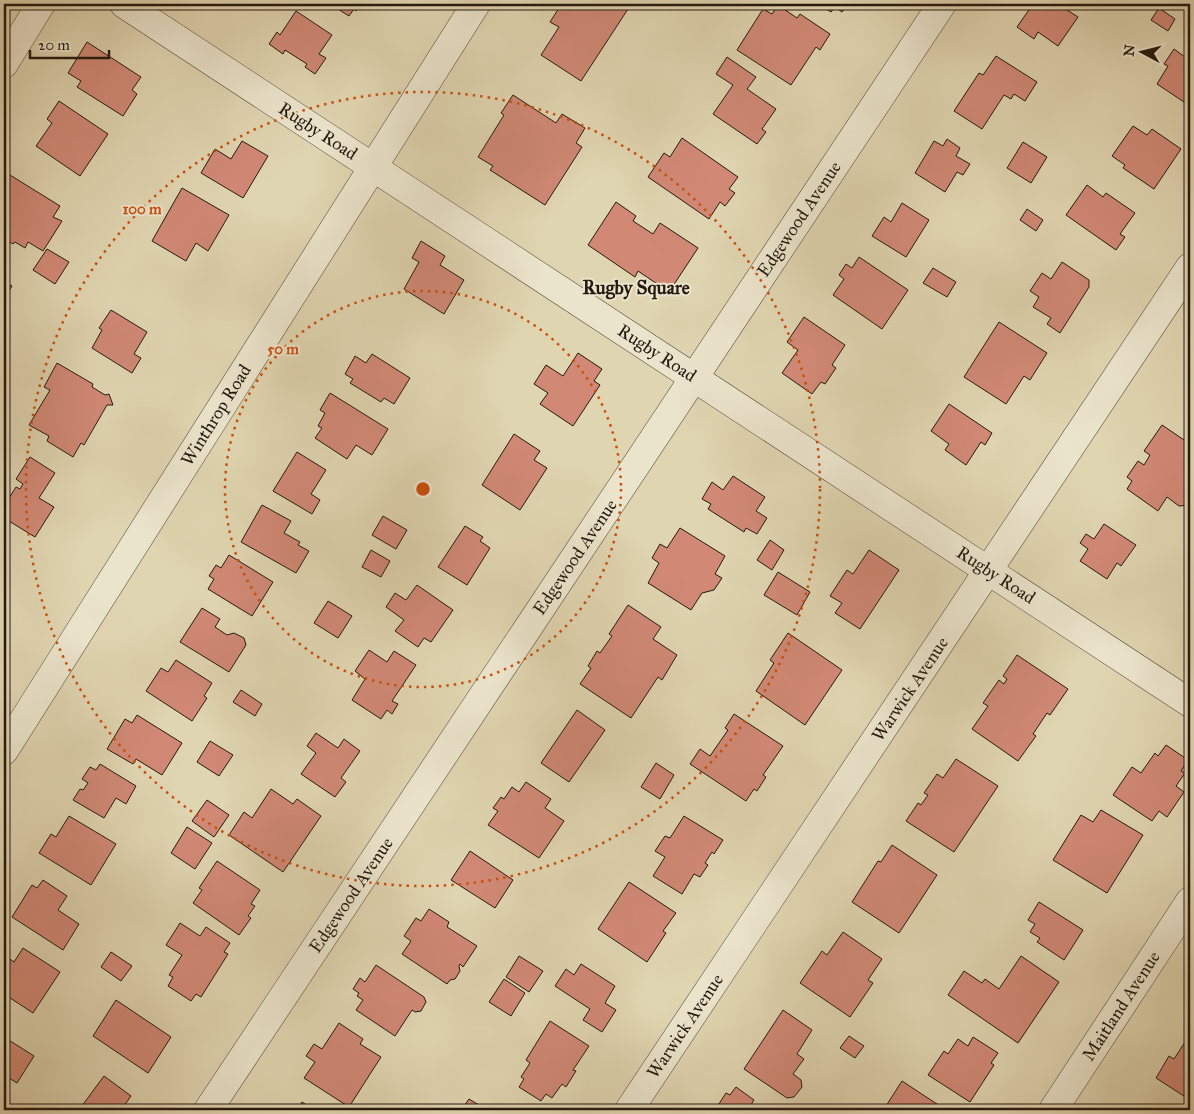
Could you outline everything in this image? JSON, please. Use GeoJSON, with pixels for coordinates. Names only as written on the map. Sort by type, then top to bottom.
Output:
{"type":"FeatureCollection","features":[{"type":"Feature","properties":{"kind":"street"},"geometry":{"type":"LineString","coordinates":[[4,64],[42,4]]}},
{"type":"Feature","properties":{"kind":"street","name":"Rugby Road"},"geometry":{"type":"LineString","coordinates":[[124,4],[1190,703]]}},
{"type":"Feature","properties":{"kind":"street","name":"Winthrop Road"},"geometry":{"type":"LineString","coordinates":[[4,751],[476,4]]}},
{"type":"Feature","properties":{"kind":"street","name":"Edgewood Avenue"},"geometry":{"type":"LineString","coordinates":[[208,1110],[942,4]]}},
{"type":"Feature","properties":{"kind":"street","name":"Warwick Avenue"},"geometry":{"type":"LineString","coordinates":[[629,1110],[1190,267]]}},
{"type":"Feature","properties":{"kind":"street","name":"Maitland Avenue"},"geometry":{"type":"LineString","coordinates":[[1052,1110],[1190,903]]}},
{"type":"Feature","properties":{"kind":"building"},"geometry":{"type":"Polygon","coordinates":[[[330,4],[360,4],[356,11],[354,9],[349,16],[330,4]]]}},
{"type":"Feature","properties":{"kind":"building"},"geometry":{"type":"Polygon","coordinates":[[[573,4],[620,4],[628,9],[581,81],[541,55],[559,27],[550,22],[561,5],[569,10],[573,4]]]}},
{"type":"Feature","properties":{"kind":"building"},"geometry":{"type":"Polygon","coordinates":[[[818,4],[854,4],[850,9],[846,6],[842,12],[835,7],[831,12],[818,4]]]}},
{"type":"Feature","properties":{"kind":"building"},"geometry":{"type":"Polygon","coordinates":[[[1033,4],[1058,4],[1078,17],[1058,46],[1038,32],[1034,39],[1017,27],[1033,4]]]}},
{"type":"Feature","properties":{"kind":"building"},"geometry":{"type":"Polygon","coordinates":[[[778,5],[797,18],[800,14],[830,34],[820,50],[816,47],[791,85],[737,50],[763,9],[772,14],[778,5]]]}},
{"type":"Feature","properties":{"kind":"building"},"geometry":{"type":"Polygon","coordinates":[[[1159,8],[1175,19],[1168,31],[1151,20],[1159,8]]]}},
{"type":"Feature","properties":{"kind":"building"},"geometry":{"type":"Polygon","coordinates":[[[296,11],[332,35],[319,54],[326,58],[315,74],[305,67],[307,64],[285,50],[283,54],[269,44],[277,32],[280,35],[296,11]]]}},
{"type":"Feature","properties":{"kind":"building"},"geometry":{"type":"Polygon","coordinates":[[[87,42],[141,77],[132,90],[137,94],[123,116],[77,87],[81,81],[68,73],[87,42]]]}},
{"type":"Feature","properties":{"kind":"building"},"geometry":{"type":"Polygon","coordinates":[[[1174,49],[1189,60],[1190,58],[1190,106],[1157,84],[1168,66],[1164,64],[1174,49]]]}},
{"type":"Feature","properties":{"kind":"building"},"geometry":{"type":"Polygon","coordinates":[[[996,56],[1037,82],[1025,101],[1014,94],[1011,99],[1004,95],[982,129],[954,111],[979,73],[983,75],[996,56]]]}},
{"type":"Feature","properties":{"kind":"building"},"geometry":{"type":"Polygon","coordinates":[[[727,57],[756,77],[747,89],[776,109],[762,129],[766,132],[757,144],[713,114],[733,85],[716,74],[727,57]]]}},
{"type":"Feature","properties":{"kind":"building"},"geometry":{"type":"Polygon","coordinates":[[[513,95],[556,123],[562,114],[585,128],[576,143],[582,147],[545,205],[490,170],[493,166],[478,157],[504,115],[501,113],[513,95]]]}},
{"type":"Feature","properties":{"kind":"building"},"geometry":{"type":"Polygon","coordinates":[[[59,101],[108,134],[80,176],[36,146],[52,123],[47,119],[59,101]]]}},
{"type":"Feature","properties":{"kind":"building"},"geometry":{"type":"Polygon","coordinates":[[[1133,126],[1147,135],[1152,129],[1181,149],[1154,189],[1123,168],[1125,165],[1112,156],[1133,126]]]}},
{"type":"Feature","properties":{"kind":"building"},"geometry":{"type":"Polygon","coordinates":[[[682,138],[738,177],[729,189],[735,193],[725,206],[720,202],[709,219],[648,177],[664,153],[670,157],[682,138]]]}},
{"type":"Feature","properties":{"kind":"building"},"geometry":{"type":"Polygon","coordinates":[[[947,139],[960,148],[956,156],[970,164],[963,175],[957,172],[945,192],[915,173],[934,141],[943,146],[947,139]]]}},
{"type":"Feature","properties":{"kind":"building"},"geometry":{"type":"Polygon","coordinates":[[[242,141],[268,156],[243,198],[201,173],[215,149],[231,159],[242,141]]]}},
{"type":"Feature","properties":{"kind":"building"},"geometry":{"type":"Polygon","coordinates":[[[1023,142],[1047,157],[1031,183],[1007,168],[1023,142]]]}},
{"type":"Feature","properties":{"kind":"building"},"geometry":{"type":"Polygon","coordinates":[[[10,175],[60,206],[53,217],[62,221],[43,251],[28,242],[25,248],[15,242],[13,244],[4,238],[4,186],[10,175]]]}},
{"type":"Feature","properties":{"kind":"building"},"geometry":{"type":"Polygon","coordinates":[[[1087,185],[1103,197],[1106,193],[1135,213],[1120,234],[1125,237],[1116,250],[1066,215],[1087,185]]]}},
{"type":"Feature","properties":{"kind":"building"},"geometry":{"type":"Polygon","coordinates":[[[182,188],[229,215],[208,251],[196,243],[186,261],[152,241],[182,188]]]}},
{"type":"Feature","properties":{"kind":"building"},"geometry":{"type":"Polygon","coordinates":[[[616,202],[636,216],[633,221],[653,234],[660,223],[698,248],[669,292],[638,271],[635,277],[588,245],[616,202]]]}},
{"type":"Feature","properties":{"kind":"building"},"geometry":{"type":"Polygon","coordinates":[[[902,203],[929,220],[906,257],[872,236],[884,217],[891,222],[902,203]]]}},
{"type":"Feature","properties":{"kind":"building"},"geometry":{"type":"Polygon","coordinates":[[[1027,209],[1043,220],[1036,231],[1020,220],[1027,209]]]}},
{"type":"Feature","properties":{"kind":"building"},"geometry":{"type":"Polygon","coordinates":[[[421,241],[445,256],[440,265],[464,280],[444,314],[404,289],[419,262],[412,258],[421,241]]]}},
{"type":"Feature","properties":{"kind":"building"},"geometry":{"type":"Polygon","coordinates":[[[47,249],[69,262],[55,284],[33,270],[47,249]]]}},
{"type":"Feature","properties":{"kind":"building"},"geometry":{"type":"Polygon","coordinates":[[[859,257],[908,290],[882,329],[833,295],[844,279],[839,275],[846,264],[852,268],[859,257]]]}},
{"type":"Feature","properties":{"kind":"building"},"geometry":{"type":"Polygon","coordinates":[[[1062,262],[1089,280],[1089,287],[1060,333],[1047,324],[1051,318],[1033,307],[1039,297],[1030,291],[1042,273],[1051,279],[1062,262]]]}},
{"type":"Feature","properties":{"kind":"building"},"geometry":{"type":"Polygon","coordinates":[[[933,268],[956,282],[947,297],[923,283],[933,268]]]}},
{"type":"Feature","properties":{"kind":"building"},"geometry":{"type":"Polygon","coordinates":[[[4,281],[12,286],[4,299],[4,281]]]}},
{"type":"Feature","properties":{"kind":"building"},"geometry":{"type":"Polygon","coordinates":[[[111,310],[147,332],[134,354],[141,358],[132,373],[92,348],[102,330],[99,328],[111,310]]]}},
{"type":"Feature","properties":{"kind":"building"},"geometry":{"type":"Polygon","coordinates":[[[804,317],[845,345],[832,365],[836,368],[825,384],[821,382],[812,394],[782,373],[798,350],[787,342],[804,317]]]}},
{"type":"Feature","properties":{"kind":"building"},"geometry":{"type":"Polygon","coordinates":[[[999,322],[1047,353],[1030,380],[1024,376],[1006,404],[964,377],[999,322]]]}},
{"type":"Feature","properties":{"kind":"building"},"geometry":{"type":"Polygon","coordinates":[[[578,353],[602,369],[594,381],[600,385],[573,426],[540,404],[548,393],[534,384],[546,365],[563,376],[578,353]]]}},
{"type":"Feature","properties":{"kind":"building"},"geometry":{"type":"Polygon","coordinates":[[[372,354],[410,378],[394,404],[384,398],[381,402],[350,383],[353,379],[345,374],[355,356],[366,363],[372,354]]]}},
{"type":"Feature","properties":{"kind":"building"},"geometry":{"type":"Polygon","coordinates":[[[57,363],[93,384],[92,387],[105,395],[109,394],[113,405],[107,405],[84,445],[81,443],[73,457],[47,441],[49,436],[29,425],[50,390],[44,387],[57,363]]]}},
{"type":"Feature","properties":{"kind":"building"},"geometry":{"type":"Polygon","coordinates":[[[330,393],[388,429],[372,455],[356,445],[347,459],[315,438],[322,428],[318,426],[325,413],[320,410],[330,393]]]}},
{"type":"Feature","properties":{"kind":"building"},"geometry":{"type":"Polygon","coordinates":[[[949,404],[992,433],[985,445],[981,442],[966,465],[945,450],[949,444],[931,431],[949,404]]]}},
{"type":"Feature","properties":{"kind":"building"},"geometry":{"type":"Polygon","coordinates":[[[1162,425],[1190,444],[1190,505],[1179,506],[1167,497],[1158,511],[1127,489],[1132,481],[1127,477],[1138,461],[1144,465],[1150,455],[1144,451],[1162,425]]]}},
{"type":"Feature","properties":{"kind":"building"},"geometry":{"type":"Polygon","coordinates":[[[514,434],[540,451],[534,460],[547,468],[520,510],[482,485],[514,434]]]}},
{"type":"Feature","properties":{"kind":"building"},"geometry":{"type":"Polygon","coordinates":[[[297,452],[326,470],[311,494],[320,500],[312,514],[273,491],[297,452]]]}},
{"type":"Feature","properties":{"kind":"building"},"geometry":{"type":"Polygon","coordinates":[[[30,457],[55,473],[39,498],[54,507],[35,537],[4,518],[4,506],[16,487],[20,489],[23,484],[16,479],[30,457]]]}},
{"type":"Feature","properties":{"kind":"building"},"geometry":{"type":"Polygon","coordinates":[[[733,476],[765,497],[756,511],[767,518],[757,534],[746,528],[744,532],[708,509],[711,504],[702,499],[712,482],[723,490],[733,476]]]}},
{"type":"Feature","properties":{"kind":"building"},"geometry":{"type":"Polygon","coordinates":[[[262,505],[291,521],[284,533],[300,542],[298,545],[309,551],[296,573],[241,542],[262,505]]]}},
{"type":"Feature","properties":{"kind":"building"},"geometry":{"type":"Polygon","coordinates":[[[383,516],[407,530],[396,549],[372,535],[383,516]]]}},
{"type":"Feature","properties":{"kind":"building"},"geometry":{"type":"Polygon","coordinates":[[[1104,524],[1136,545],[1121,566],[1117,563],[1107,579],[1080,561],[1088,549],[1080,543],[1086,534],[1094,539],[1104,524]]]}},
{"type":"Feature","properties":{"kind":"building"},"geometry":{"type":"Polygon","coordinates":[[[465,526],[483,537],[480,541],[490,548],[467,585],[438,567],[465,526]]]}},
{"type":"Feature","properties":{"kind":"building"},"geometry":{"type":"Polygon","coordinates":[[[680,528],[725,556],[715,574],[722,578],[714,590],[702,593],[691,610],[648,583],[659,563],[652,558],[660,544],[667,548],[680,528]]]}},
{"type":"Feature","properties":{"kind":"building"},"geometry":{"type":"Polygon","coordinates":[[[770,540],[784,550],[772,570],[757,560],[770,540]]]}},
{"type":"Feature","properties":{"kind":"building"},"geometry":{"type":"Polygon","coordinates":[[[371,550],[390,561],[381,577],[362,567],[371,550]]]}},
{"type":"Feature","properties":{"kind":"building"},"geometry":{"type":"Polygon","coordinates":[[[869,550],[899,570],[860,629],[835,613],[842,603],[830,596],[847,570],[853,574],[869,550]]]}},
{"type":"Feature","properties":{"kind":"building"},"geometry":{"type":"Polygon","coordinates":[[[229,555],[273,582],[252,616],[208,589],[214,579],[209,576],[216,565],[221,568],[229,555]]]}},
{"type":"Feature","properties":{"kind":"building"},"geometry":{"type":"Polygon","coordinates":[[[778,572],[810,592],[797,615],[764,595],[778,572]]]}},
{"type":"Feature","properties":{"kind":"building"},"geometry":{"type":"Polygon","coordinates":[[[417,585],[453,610],[431,642],[424,638],[418,647],[395,631],[404,620],[386,607],[395,593],[406,600],[417,585]]]}},
{"type":"Feature","properties":{"kind":"building"},"geometry":{"type":"Polygon","coordinates":[[[328,601],[352,616],[338,638],[314,623],[328,601]]]}},
{"type":"Feature","properties":{"kind":"building"},"geometry":{"type":"Polygon","coordinates":[[[628,605],[661,627],[653,639],[677,655],[662,680],[658,677],[631,718],[580,684],[591,668],[588,666],[597,651],[600,653],[612,636],[609,634],[628,605]]]}},
{"type":"Feature","properties":{"kind":"building"},"geometry":{"type":"Polygon","coordinates":[[[202,608],[220,619],[215,627],[227,635],[234,633],[244,638],[246,645],[229,672],[180,642],[202,608]]]}},
{"type":"Feature","properties":{"kind":"building"},"geometry":{"type":"Polygon","coordinates":[[[788,633],[842,670],[805,725],[756,691],[774,663],[770,660],[788,633]]]}},
{"type":"Feature","properties":{"kind":"building"},"geometry":{"type":"Polygon","coordinates":[[[369,650],[387,662],[394,651],[416,665],[392,701],[398,704],[392,714],[387,710],[381,719],[352,700],[365,679],[355,671],[369,650]]]}},
{"type":"Feature","properties":{"kind":"building"},"geometry":{"type":"Polygon","coordinates":[[[1017,655],[1068,689],[1050,715],[1047,713],[1033,734],[1036,736],[1018,761],[972,729],[988,706],[983,703],[999,680],[1004,684],[1007,679],[1003,676],[1017,655]]]}},
{"type":"Feature","properties":{"kind":"building"},"geometry":{"type":"Polygon","coordinates":[[[176,660],[212,683],[204,696],[207,698],[192,721],[146,691],[161,668],[168,672],[176,660]]]}},
{"type":"Feature","properties":{"kind":"building"},"geometry":{"type":"Polygon","coordinates":[[[241,690],[262,704],[255,716],[233,702],[241,690]]]}},
{"type":"Feature","properties":{"kind":"building"},"geometry":{"type":"Polygon","coordinates":[[[577,710],[605,730],[569,782],[541,763],[577,710]]]}},
{"type":"Feature","properties":{"kind":"building"},"geometry":{"type":"Polygon","coordinates":[[[734,714],[783,746],[763,775],[766,777],[757,791],[754,789],[746,801],[690,764],[700,749],[710,756],[728,730],[725,728],[734,714]]]}},
{"type":"Feature","properties":{"kind":"building"},"geometry":{"type":"Polygon","coordinates":[[[137,715],[182,743],[162,775],[136,759],[133,764],[107,749],[125,719],[132,723],[137,715]]]}},
{"type":"Feature","properties":{"kind":"building"},"geometry":{"type":"Polygon","coordinates":[[[316,733],[338,748],[344,739],[360,751],[341,778],[346,782],[335,797],[301,774],[316,753],[307,746],[316,733]]]}},
{"type":"Feature","properties":{"kind":"building"},"geometry":{"type":"Polygon","coordinates":[[[210,741],[233,755],[219,776],[197,762],[210,741]]]}},
{"type":"Feature","properties":{"kind":"building"},"geometry":{"type":"Polygon","coordinates":[[[1166,745],[1188,760],[1181,771],[1185,773],[1176,786],[1184,792],[1167,817],[1159,811],[1152,821],[1113,795],[1132,767],[1141,773],[1155,753],[1158,756],[1166,745]]]}},
{"type":"Feature","properties":{"kind":"building"},"geometry":{"type":"Polygon","coordinates":[[[956,759],[998,786],[954,852],[906,821],[918,803],[921,805],[928,795],[924,793],[937,774],[943,778],[956,759]]]}},
{"type":"Feature","properties":{"kind":"building"},"geometry":{"type":"Polygon","coordinates":[[[656,763],[674,775],[660,799],[641,787],[656,763]]]}},
{"type":"Feature","properties":{"kind":"building"},"geometry":{"type":"Polygon","coordinates":[[[100,764],[136,786],[126,804],[116,798],[104,818],[73,800],[80,789],[83,790],[88,783],[82,779],[90,767],[96,770],[100,764]]]}},
{"type":"Feature","properties":{"kind":"building"},"geometry":{"type":"Polygon","coordinates":[[[526,782],[551,799],[545,808],[564,821],[539,858],[488,825],[498,811],[493,808],[501,797],[504,799],[512,787],[519,792],[526,782]]]}},
{"type":"Feature","properties":{"kind":"building"},"geometry":{"type":"Polygon","coordinates":[[[271,789],[293,804],[297,799],[321,816],[283,872],[229,835],[244,812],[252,818],[271,789]]]}},
{"type":"Feature","properties":{"kind":"building"},"geometry":{"type":"Polygon","coordinates":[[[207,800],[229,815],[214,837],[192,821],[207,800]]]}},
{"type":"Feature","properties":{"kind":"building"},"geometry":{"type":"Polygon","coordinates":[[[1101,810],[1143,835],[1107,893],[1053,860],[1081,815],[1093,822],[1101,810]]]}},
{"type":"Feature","properties":{"kind":"building"},"geometry":{"type":"Polygon","coordinates":[[[69,816],[116,844],[91,885],[39,853],[51,834],[56,837],[69,816]]]}},
{"type":"Feature","properties":{"kind":"building"},"geometry":{"type":"Polygon","coordinates":[[[684,816],[723,840],[714,854],[712,852],[705,863],[708,865],[700,877],[694,874],[682,894],[653,876],[665,857],[655,851],[665,836],[670,838],[684,816]]]}},
{"type":"Feature","properties":{"kind":"building"},"geometry":{"type":"Polygon","coordinates":[[[187,827],[212,843],[195,869],[171,853],[187,827]]]}},
{"type":"Feature","properties":{"kind":"building"},"geometry":{"type":"Polygon","coordinates":[[[892,845],[937,875],[899,933],[852,902],[878,861],[881,862],[892,845]]]}},
{"type":"Feature","properties":{"kind":"building"},"geometry":{"type":"Polygon","coordinates":[[[470,851],[513,880],[495,908],[451,880],[470,851]]]}},
{"type":"Feature","properties":{"kind":"building"},"geometry":{"type":"Polygon","coordinates":[[[217,861],[260,890],[251,904],[255,906],[248,916],[251,918],[239,935],[193,903],[202,890],[199,888],[217,861]]]}},
{"type":"Feature","properties":{"kind":"building"},"geometry":{"type":"Polygon","coordinates":[[[43,880],[67,896],[58,910],[79,924],[63,950],[12,917],[32,885],[37,888],[43,880]]]}},
{"type":"Feature","properties":{"kind":"building"},"geometry":{"type":"Polygon","coordinates":[[[629,882],[676,913],[663,931],[666,933],[647,962],[598,929],[629,882]]]}},
{"type":"Feature","properties":{"kind":"building"},"geometry":{"type":"Polygon","coordinates":[[[1039,902],[1083,930],[1064,960],[1037,942],[1040,938],[1030,932],[1035,924],[1028,920],[1039,902]]]}},
{"type":"Feature","properties":{"kind":"building"},"geometry":{"type":"Polygon","coordinates":[[[429,909],[449,922],[447,927],[477,946],[463,967],[460,964],[460,971],[455,979],[450,980],[447,984],[402,954],[411,941],[404,936],[416,918],[421,921],[429,909]]]}},
{"type":"Feature","properties":{"kind":"building"},"geometry":{"type":"Polygon","coordinates":[[[180,923],[200,936],[206,927],[230,943],[224,952],[228,954],[201,997],[196,994],[191,1001],[168,986],[173,977],[169,975],[182,955],[166,945],[180,923]]]}},
{"type":"Feature","properties":{"kind":"building"},"geometry":{"type":"Polygon","coordinates":[[[843,932],[882,959],[868,980],[873,983],[850,1017],[800,983],[822,951],[827,955],[843,932]]]}},
{"type":"Feature","properties":{"kind":"building"},"geometry":{"type":"Polygon","coordinates":[[[23,948],[60,972],[33,1013],[4,994],[4,962],[7,957],[14,962],[23,948]]]}},
{"type":"Feature","properties":{"kind":"building"},"geometry":{"type":"Polygon","coordinates":[[[111,952],[132,966],[121,981],[101,967],[111,952]]]}},
{"type":"Feature","properties":{"kind":"building"},"geometry":{"type":"Polygon","coordinates":[[[519,956],[543,971],[529,992],[506,977],[519,956]]]}},
{"type":"Feature","properties":{"kind":"building"},"geometry":{"type":"Polygon","coordinates":[[[1021,956],[1059,982],[1018,1043],[948,995],[964,971],[982,983],[985,979],[999,989],[1021,956]]]}},
{"type":"Feature","properties":{"kind":"building"},"geometry":{"type":"Polygon","coordinates":[[[581,964],[615,986],[605,1003],[616,1010],[602,1032],[583,1020],[590,1009],[555,986],[566,969],[574,975],[581,964]]]}},
{"type":"Feature","properties":{"kind":"building"},"geometry":{"type":"Polygon","coordinates":[[[376,965],[424,997],[426,1002],[421,1011],[415,1012],[412,1010],[395,1036],[356,1010],[363,1000],[357,996],[359,993],[353,989],[360,978],[365,982],[376,965]]]}},
{"type":"Feature","properties":{"kind":"building"},"geometry":{"type":"Polygon","coordinates":[[[504,979],[525,993],[511,1016],[489,1002],[504,979]]]}},
{"type":"Feature","properties":{"kind":"building"},"geometry":{"type":"Polygon","coordinates":[[[116,1000],[171,1037],[148,1073],[93,1036],[116,1000]]]}},
{"type":"Feature","properties":{"kind":"building"},"geometry":{"type":"Polygon","coordinates":[[[783,1010],[812,1030],[797,1054],[804,1059],[793,1074],[801,1080],[802,1087],[794,1097],[787,1098],[744,1069],[783,1010]]]}},
{"type":"Feature","properties":{"kind":"building"},"geometry":{"type":"Polygon","coordinates":[[[550,1021],[589,1046],[573,1070],[576,1071],[566,1087],[562,1084],[552,1098],[546,1094],[541,1101],[519,1087],[524,1079],[521,1077],[530,1063],[526,1060],[550,1021]]]}},
{"type":"Feature","properties":{"kind":"building"},"geometry":{"type":"Polygon","coordinates":[[[339,1023],[363,1039],[360,1044],[381,1057],[349,1107],[304,1078],[315,1062],[306,1056],[314,1044],[322,1049],[339,1023]]]}},
{"type":"Feature","properties":{"kind":"building"},"geometry":{"type":"Polygon","coordinates":[[[849,1036],[864,1046],[855,1058],[840,1048],[849,1036]]]}},
{"type":"Feature","properties":{"kind":"building"},"geometry":{"type":"Polygon","coordinates":[[[4,1037],[34,1056],[17,1083],[4,1075],[4,1037]]]}},
{"type":"Feature","properties":{"kind":"building"},"geometry":{"type":"Polygon","coordinates":[[[973,1037],[998,1053],[991,1063],[994,1065],[970,1102],[928,1075],[944,1051],[948,1054],[958,1039],[968,1046],[973,1037]]]}},
{"type":"Feature","properties":{"kind":"building"},"geometry":{"type":"Polygon","coordinates":[[[1187,1039],[1190,1041],[1190,1100],[1156,1078],[1169,1056],[1174,1059],[1187,1039]]]}},
{"type":"Feature","properties":{"kind":"building"},"geometry":{"type":"Polygon","coordinates":[[[104,1076],[131,1096],[121,1110],[79,1110],[104,1076]]]}},
{"type":"Feature","properties":{"kind":"building"},"geometry":{"type":"Polygon","coordinates":[[[902,1081],[946,1110],[888,1110],[889,1108],[886,1106],[902,1081]]]}},
{"type":"Feature","properties":{"kind":"building"},"geometry":{"type":"Polygon","coordinates":[[[736,1087],[754,1100],[749,1108],[751,1110],[715,1110],[726,1093],[730,1095],[736,1087]]]}},
{"type":"Feature","properties":{"kind":"building"},"geometry":{"type":"Polygon","coordinates":[[[469,1099],[484,1108],[483,1110],[461,1110],[469,1099]]]}},
{"type":"Feature","properties":{"kind":"building"},"geometry":{"type":"Polygon","coordinates":[[[302,1102],[314,1110],[297,1110],[302,1102]]]}},
{"type":"Feature","properties":{"kind":"district","name":"Rugby Square"},"geometry":{"type":"Point","coordinates":[636,287]}}]}
